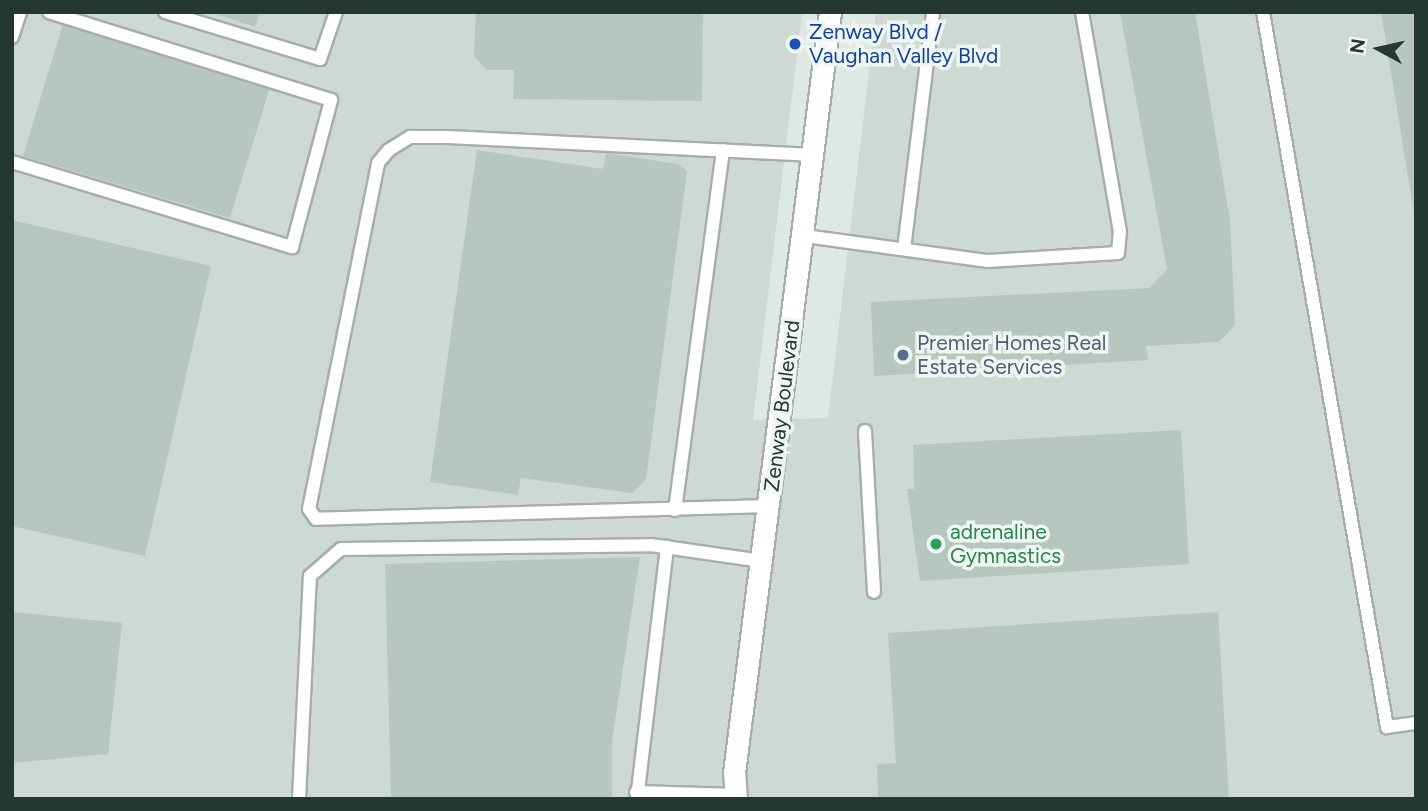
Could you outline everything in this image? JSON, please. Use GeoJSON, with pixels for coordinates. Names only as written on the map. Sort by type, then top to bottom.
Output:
{"type":"FeatureCollection","features":[{"type":"Feature","properties":{"kind":"street","name":"Zenway Boulevard"},"geometry":{"type":"LineString","coordinates":[[736,797],[762,561],[815,155],[830,12]]}},
{"type":"Feature","properties":{"kind":"lane"},"geometry":{"type":"LineString","coordinates":[[12,37],[20,12]]}},
{"type":"Feature","properties":{"kind":"lane"},"geometry":{"type":"LineString","coordinates":[[12,162],[292,247],[331,100],[49,12]]}},
{"type":"Feature","properties":{"kind":"lane"},"geometry":{"type":"LineString","coordinates":[[166,12],[320,59],[336,12]]}},
{"type":"Feature","properties":{"kind":"lane"},"geometry":{"type":"LineString","coordinates":[[904,249],[933,12]]}},
{"type":"Feature","properties":{"kind":"lane"},"geometry":{"type":"LineString","coordinates":[[804,236],[988,261],[1118,253],[1120,232],[1082,12]]}},
{"type":"Feature","properties":{"kind":"lane"},"geometry":{"type":"LineString","coordinates":[[1263,12],[1387,727],[1416,723]]}},
{"type":"Feature","properties":{"kind":"lane"},"geometry":{"type":"LineString","coordinates":[[769,506],[316,519],[309,509],[378,163],[389,150],[410,138],[448,137],[815,155]]}},
{"type":"Feature","properties":{"kind":"lane"},"geometry":{"type":"LineString","coordinates":[[675,510],[723,150]]}},
{"type":"Feature","properties":{"kind":"lane"},"geometry":{"type":"LineString","coordinates":[[865,431],[874,592]]}},
{"type":"Feature","properties":{"kind":"lane"},"geometry":{"type":"LineString","coordinates":[[667,547],[637,795],[736,797]]}},
{"type":"Feature","properties":{"kind":"lane"},"geometry":{"type":"LineString","coordinates":[[299,799],[307,611],[318,563],[341,549],[667,547],[762,561]]}},
{"type":"Feature","properties":{"kind":"shaded area"},"geometry":{"type":"Polygon","coordinates":[[[12,12],[802,12],[753,420],[828,418],[876,12],[1416,12],[1416,799],[12,799],[12,12]]]}},
{"type":"Feature","properties":{"kind":"building"},"geometry":{"type":"Polygon","coordinates":[[[211,12],[260,12],[255,27],[211,12]]]}},
{"type":"Feature","properties":{"kind":"building"},"geometry":{"type":"Polygon","coordinates":[[[476,12],[703,12],[702,101],[513,99],[514,70],[486,70],[474,56],[476,12]]]}},
{"type":"Feature","properties":{"kind":"building"},"geometry":{"type":"Polygon","coordinates":[[[1120,12],[1195,12],[1230,220],[1235,325],[1219,342],[1146,346],[1148,360],[874,376],[871,302],[1149,288],[1167,269],[1120,12]]]}},
{"type":"Feature","properties":{"kind":"building"},"geometry":{"type":"Polygon","coordinates":[[[1381,12],[1416,12],[1416,213],[1414,213],[1381,12]]]}},
{"type":"Feature","properties":{"kind":"building"},"geometry":{"type":"Polygon","coordinates":[[[63,24],[270,87],[230,218],[23,156],[63,24]]]}},
{"type":"Feature","properties":{"kind":"building"},"geometry":{"type":"Polygon","coordinates":[[[477,150],[603,169],[606,153],[678,164],[687,171],[646,479],[632,493],[521,478],[518,495],[430,482],[477,150]]]}},
{"type":"Feature","properties":{"kind":"building"},"geometry":{"type":"Polygon","coordinates":[[[12,220],[211,266],[145,556],[12,526],[12,220]]]}},
{"type":"Feature","properties":{"kind":"building"},"geometry":{"type":"Polygon","coordinates":[[[1181,430],[1189,564],[920,581],[907,489],[914,489],[913,445],[1181,430]]]}},
{"type":"Feature","properties":{"kind":"building"},"geometry":{"type":"Polygon","coordinates":[[[640,557],[612,741],[612,799],[391,799],[385,564],[640,557]]]}},
{"type":"Feature","properties":{"kind":"building"},"geometry":{"type":"Polygon","coordinates":[[[12,612],[122,623],[108,754],[12,763],[12,612]]]}},
{"type":"Feature","properties":{"kind":"building"},"geometry":{"type":"Polygon","coordinates":[[[1218,612],[1229,799],[878,799],[877,764],[896,763],[888,633],[1218,612]]]}},
{"type":"Feature","properties":{"kind":"place","name":"Zenway Blvd / Vaughan Valley Blvd"},"geometry":{"type":"Point","coordinates":[795,44]}},
{"type":"Feature","properties":{"kind":"place","name":"Premier Homes Real Estate Services"},"geometry":{"type":"Point","coordinates":[903,355]}},
{"type":"Feature","properties":{"kind":"place","name":"adrenaline Gymnastics"},"geometry":{"type":"Point","coordinates":[936,544]}}]}
